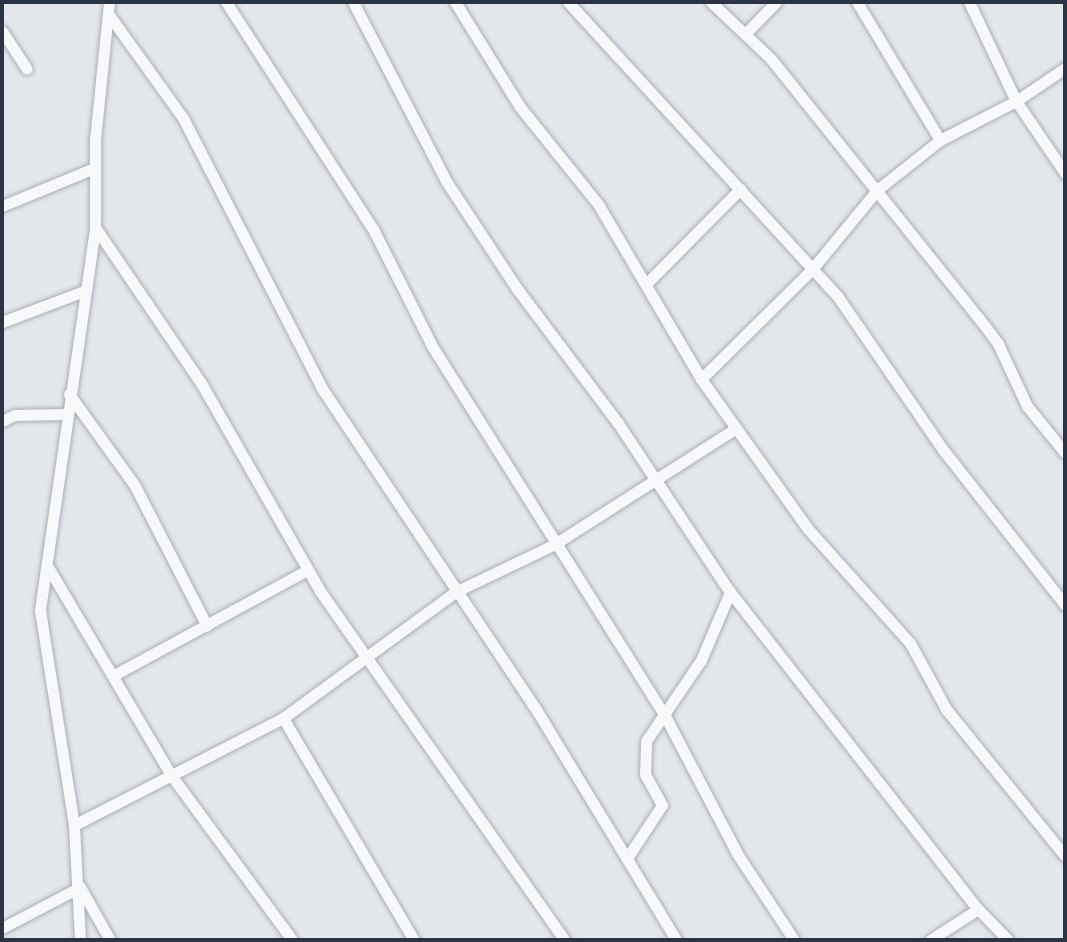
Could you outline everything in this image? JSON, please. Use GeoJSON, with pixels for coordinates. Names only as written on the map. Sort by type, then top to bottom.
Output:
{"type":"FeatureCollection","features":[{"type":"Feature","properties":{"kind":"street"},"geometry":{"type":"LineString","coordinates":[[226,2],[374,231],[432,346],[665,716],[738,855],[794,940]]}},
{"type":"Feature","properties":{"kind":"street"},"geometry":{"type":"LineString","coordinates":[[353,2],[467,216],[657,482],[730,592],[978,909],[1008,940]]}},
{"type":"Feature","properties":{"kind":"street"},"geometry":{"type":"LineString","coordinates":[[455,2],[520,107],[584,184],[701,379],[735,429],[808,529],[910,643],[946,709],[1065,856]]}},
{"type":"Feature","properties":{"kind":"street"},"geometry":{"type":"LineString","coordinates":[[568,2],[813,268],[869,337],[944,451],[1065,605]]}},
{"type":"Feature","properties":{"kind":"street"},"geometry":{"type":"LineString","coordinates":[[711,2],[746,33],[877,190],[998,344],[1027,406],[1065,453]]}},
{"type":"Feature","properties":{"kind":"street"},"geometry":{"type":"LineString","coordinates":[[746,33],[776,2]]}},
{"type":"Feature","properties":{"kind":"street"},"geometry":{"type":"LineString","coordinates":[[857,2],[940,140]]}},
{"type":"Feature","properties":{"kind":"street"},"geometry":{"type":"LineString","coordinates":[[969,2],[1016,101],[1065,173]]}},
{"type":"Feature","properties":{"kind":"street"},"geometry":{"type":"LineString","coordinates":[[80,940],[80,887],[74,825],[41,641],[40,610],[95,227],[94,168],[109,8]]}},
{"type":"Feature","properties":{"kind":"street"},"geometry":{"type":"LineString","coordinates":[[109,8],[183,118],[321,387],[629,855],[676,940]]}},
{"type":"Feature","properties":{"kind":"street"},"geometry":{"type":"LineString","coordinates":[[2,31],[27,69]]}},
{"type":"Feature","properties":{"kind":"street"},"geometry":{"type":"LineString","coordinates":[[701,379],[813,268],[877,190],[940,140],[1016,101],[1065,68]]}},
{"type":"Feature","properties":{"kind":"street"},"geometry":{"type":"LineString","coordinates":[[2,206],[94,168]]}},
{"type":"Feature","properties":{"kind":"street"},"geometry":{"type":"LineString","coordinates":[[646,284],[740,189]]}},
{"type":"Feature","properties":{"kind":"street"},"geometry":{"type":"LineString","coordinates":[[95,227],[201,383],[307,570],[564,940]]}},
{"type":"Feature","properties":{"kind":"street"},"geometry":{"type":"LineString","coordinates":[[2,322],[84,291]]}},
{"type":"Feature","properties":{"kind":"street"},"geometry":{"type":"LineString","coordinates":[[69,394],[135,486],[207,626]]}},
{"type":"Feature","properties":{"kind":"street"},"geometry":{"type":"LineString","coordinates":[[2,421],[15,415],[66,414]]}},
{"type":"Feature","properties":{"kind":"street"},"geometry":{"type":"LineString","coordinates":[[74,825],[283,718],[455,592],[555,544],[657,482],[735,429]]}},
{"type":"Feature","properties":{"kind":"street"},"geometry":{"type":"LineString","coordinates":[[48,567],[171,775],[292,940]]}},
{"type":"Feature","properties":{"kind":"street"},"geometry":{"type":"LineString","coordinates":[[114,675],[307,570]]}},
{"type":"Feature","properties":{"kind":"street"},"geometry":{"type":"LineString","coordinates":[[629,855],[662,805],[645,774],[646,741],[701,660],[730,592]]}},
{"type":"Feature","properties":{"kind":"street"},"geometry":{"type":"LineString","coordinates":[[283,718],[414,940]]}},
{"type":"Feature","properties":{"kind":"street"},"geometry":{"type":"LineString","coordinates":[[2,928],[80,887]]}},
{"type":"Feature","properties":{"kind":"street"},"geometry":{"type":"LineString","coordinates":[[80,887],[110,940]]}},
{"type":"Feature","properties":{"kind":"street"},"geometry":{"type":"LineString","coordinates":[[930,940],[978,909]]}}]}
